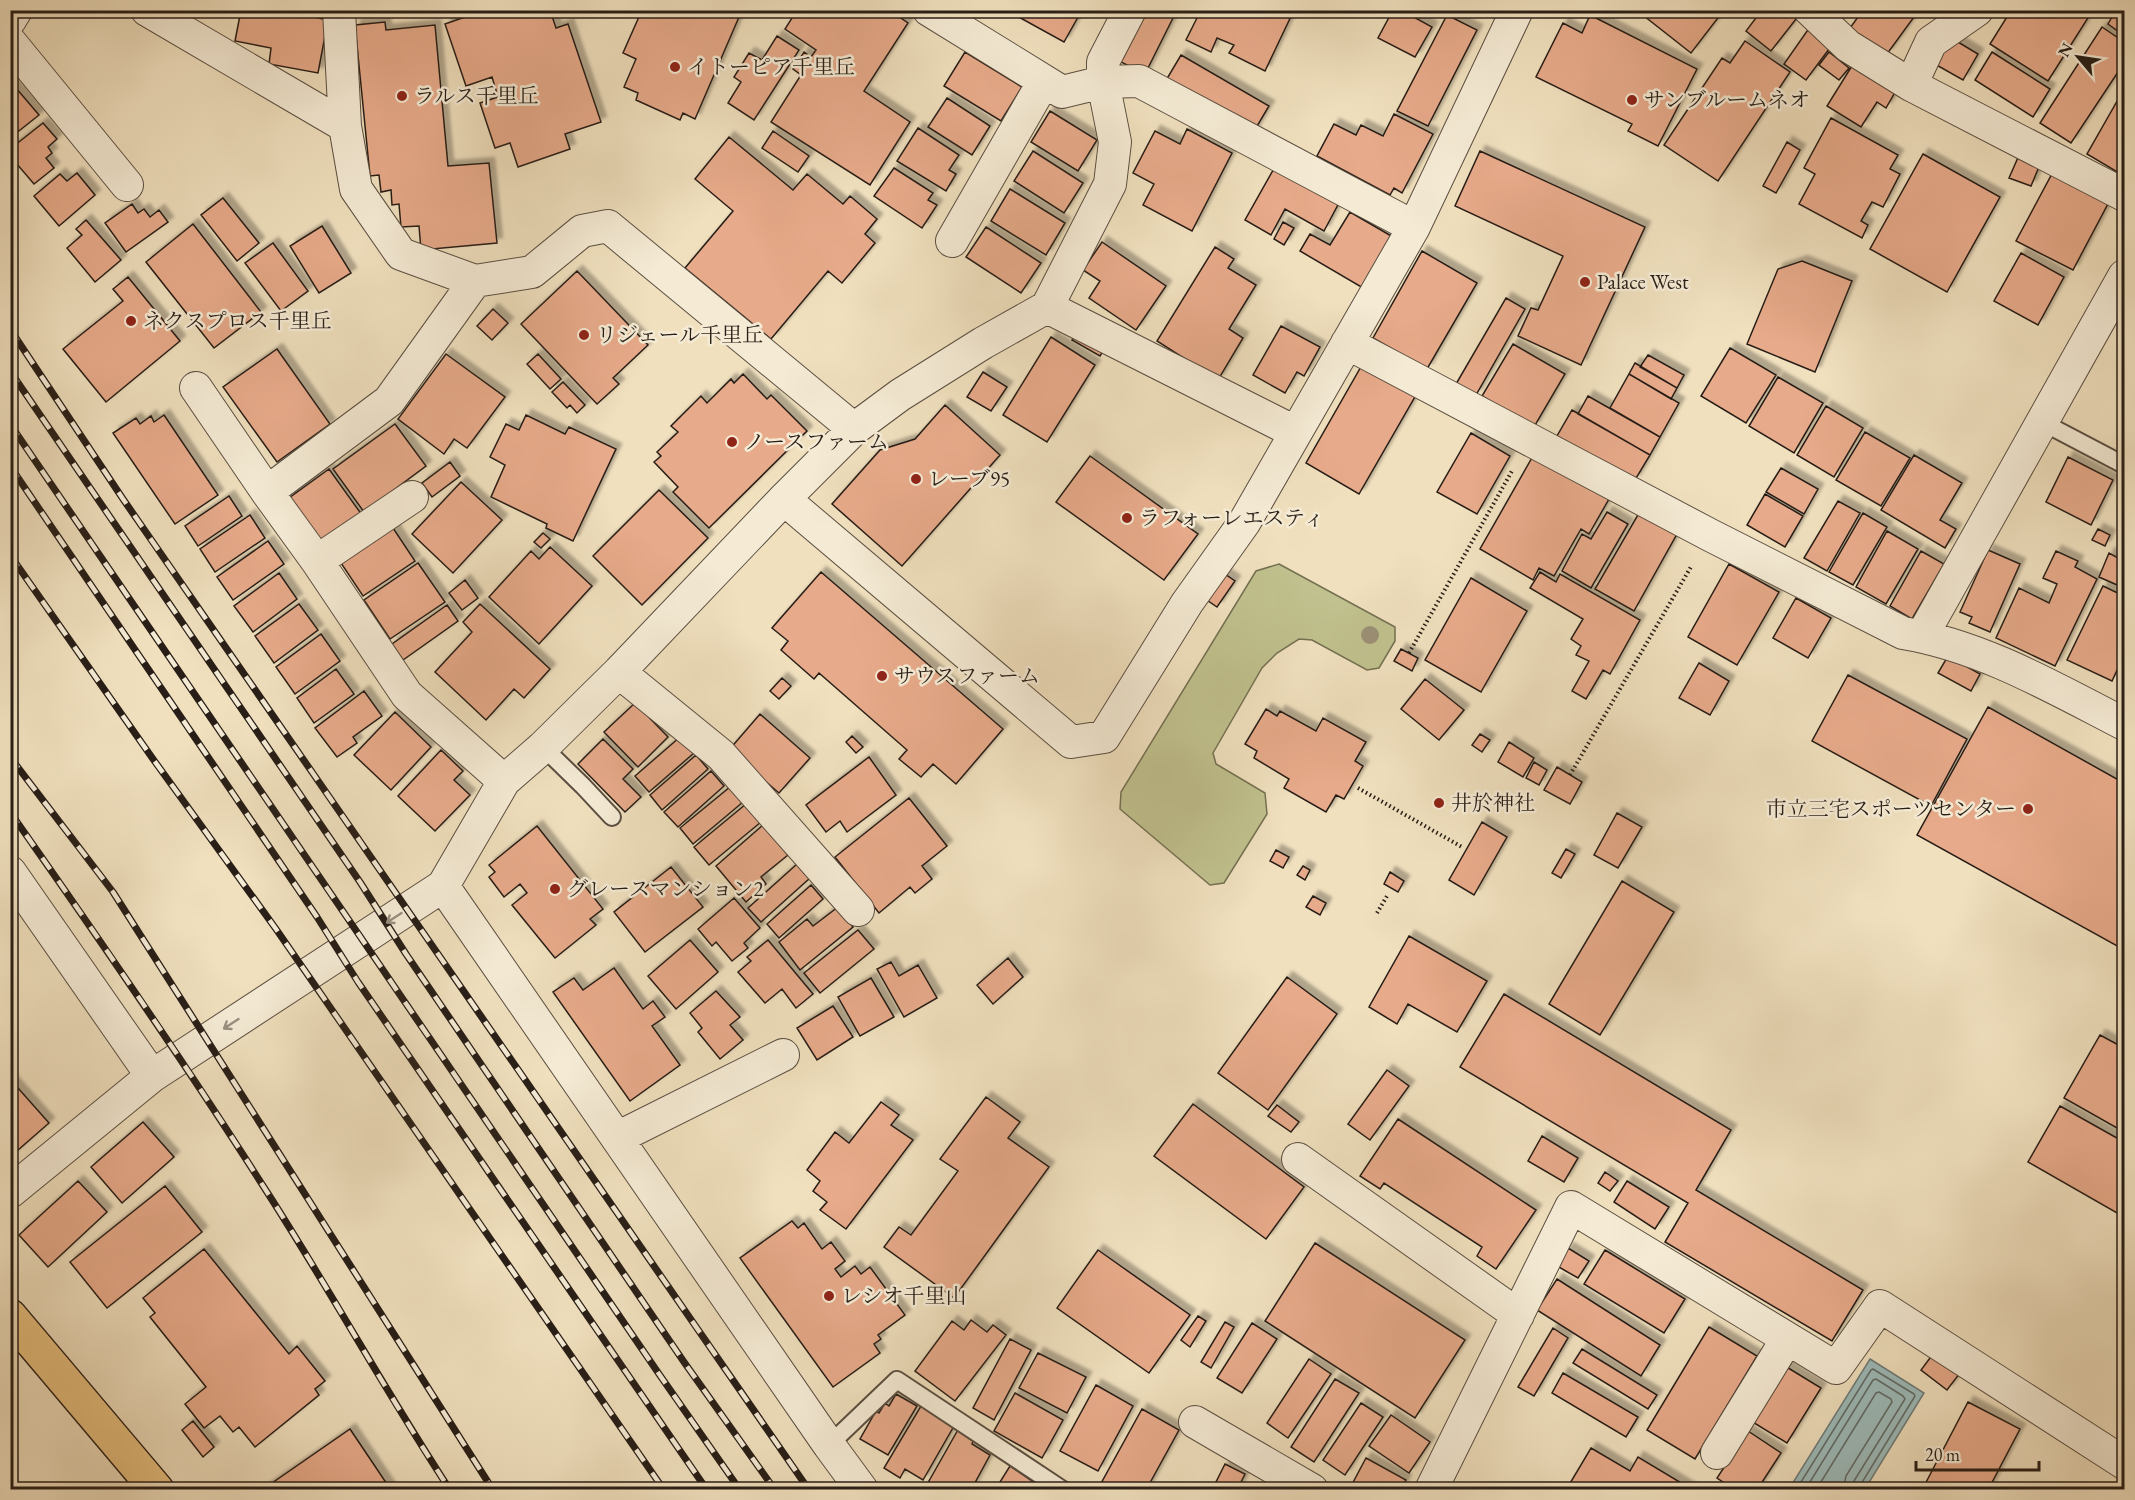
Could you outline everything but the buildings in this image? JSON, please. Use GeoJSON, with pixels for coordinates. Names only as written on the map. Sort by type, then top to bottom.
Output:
{"type":"FeatureCollection","features":[{"type":"Feature","properties":{"kind":"main road"},"geometry":{"type":"LineString","coordinates":[[10,1316],[157,1490]]}},
{"type":"Feature","properties":{"kind":"street"},"geometry":{"type":"LineString","coordinates":[[10,20],[16,10]]}},
{"type":"Feature","properties":{"kind":"street"},"geometry":{"type":"LineString","coordinates":[[147,10],[345,126]]}},
{"type":"Feature","properties":{"kind":"street"},"geometry":{"type":"LineString","coordinates":[[339,10],[345,126],[356,189],[401,255],[476,281],[532,272],[582,231],[608,226],[854,429]]}},
{"type":"Feature","properties":{"kind":"street"},"geometry":{"type":"LineString","coordinates":[[929,10],[1062,92],[1103,82],[1140,81],[1413,227]]}},
{"type":"Feature","properties":{"kind":"street"},"geometry":{"type":"LineString","coordinates":[[10,1192],[152,1076],[443,886],[504,781],[543,747],[619,672],[854,429],[900,394],[1047,307],[1110,184],[1115,142],[1103,82],[1103,62],[1130,10]]}},
{"type":"Feature","properties":{"kind":"street"},"geometry":{"type":"LineString","coordinates":[[784,499],[1071,742],[1104,737],[1187,603],[1244,523],[1413,227],[1517,10]]}},
{"type":"Feature","properties":{"kind":"street"},"geometry":{"type":"LineString","coordinates":[[1810,10],[1848,46],[1911,85],[2124,195]]}},
{"type":"Feature","properties":{"kind":"street"},"geometry":{"type":"LineString","coordinates":[[1911,85],[1931,42],[1977,10]]}},
{"type":"Feature","properties":{"kind":"street"},"geometry":{"type":"LineString","coordinates":[[10,42],[127,185]]}},
{"type":"Feature","properties":{"kind":"street"},"geometry":{"type":"LineString","coordinates":[[952,241],[1044,81]]}},
{"type":"Feature","properties":{"kind":"street"},"geometry":{"type":"LineString","coordinates":[[1922,636],[2124,276]]}},
{"type":"Feature","properties":{"kind":"street"},"geometry":{"type":"LineString","coordinates":[[267,492],[389,401],[476,281]]}},
{"type":"Feature","properties":{"kind":"street"},"geometry":{"type":"LineString","coordinates":[[1047,307],[1295,432]]}},
{"type":"Feature","properties":{"kind":"street"},"geometry":{"type":"LineString","coordinates":[[1347,343],[1710,535],[1903,633],[1922,636],[2005,664],[2124,724]]}},
{"type":"Feature","properties":{"kind":"street"},"geometry":{"type":"LineString","coordinates":[[196,388],[407,695],[504,781]]}},
{"type":"Feature","properties":{"kind":"street"},"geometry":{"type":"LineString","coordinates":[[317,561],[412,497]]}},
{"type":"Feature","properties":{"kind":"street"},"geometry":{"type":"LineString","coordinates":[[619,672],[721,755],[858,910]]}},
{"type":"Feature","properties":{"kind":"street"},"geometry":{"type":"LineString","coordinates":[[10,872],[152,1076]]}},
{"type":"Feature","properties":{"kind":"street"},"geometry":{"type":"LineString","coordinates":[[443,886],[862,1490]]}},
{"type":"Feature","properties":{"kind":"street"},"geometry":{"type":"LineString","coordinates":[[617,1138],[783,1055]]}},
{"type":"Feature","properties":{"kind":"street"},"geometry":{"type":"LineString","coordinates":[[1298,1159],[1518,1315]]}},
{"type":"Feature","properties":{"kind":"street"},"geometry":{"type":"LineString","coordinates":[[1431,1490],[1571,1207],[1836,1368],[1880,1306],[2124,1463]]}},
{"type":"Feature","properties":{"kind":"street"},"geometry":{"type":"LineString","coordinates":[[1717,1454],[1788,1339]]}},
{"type":"Feature","properties":{"kind":"street"},"geometry":{"type":"LineString","coordinates":[[1195,1422],[1312,1490]]}},
{"type":"Feature","properties":{"kind":"lane"},"geometry":{"type":"LineString","coordinates":[[2042,422],[2124,465]]}},
{"type":"Feature","properties":{"kind":"lane"},"geometry":{"type":"LineString","coordinates":[[543,747],[612,817]]}},
{"type":"Feature","properties":{"kind":"lane"},"geometry":{"type":"LineString","coordinates":[[829,1445],[897,1380],[1063,1490]]}},
{"type":"Feature","properties":{"kind":"path"},"geometry":{"type":"LineString","coordinates":[[1410,653],[1530,439]]}},
{"type":"Feature","properties":{"kind":"path"},"geometry":{"type":"LineString","coordinates":[[1570,775],[1710,535]]}},
{"type":"Feature","properties":{"kind":"path"},"geometry":{"type":"LineString","coordinates":[[1358,788],[1462,847]]}},
{"type":"Feature","properties":{"kind":"path"},"geometry":{"type":"LineString","coordinates":[[1377,913],[1387,896]]}},
{"type":"Feature","properties":{"kind":"green space"},"geometry":{"type":"Polygon","coordinates":[[[1279,564],[1395,627],[1395,641],[1379,668],[1367,670],[1312,640],[1299,639],[1277,653],[1262,668],[1213,753],[1216,764],[1265,793],[1267,814],[1224,883],[1210,885],[1120,809],[1121,792],[1256,571],[1279,564]]]}},
{"type":"Feature","properties":{"kind":"water"},"geometry":{"type":"Polygon","coordinates":[[[1870,1359],[1924,1393],[1865,1489],[1789,1489],[1870,1359]]]}},
{"type":"Feature","properties":{"kind":"railway"},"geometry":{"type":"LineString","coordinates":[[10,329],[123,499],[809,1490]]}},
{"type":"Feature","properties":{"kind":"railway"},"geometry":{"type":"LineString","coordinates":[[10,371],[360,882],[406,954],[684,1362],[775,1490]]}},
{"type":"Feature","properties":{"kind":"railway"},"geometry":{"type":"LineString","coordinates":[[10,424],[740,1490]]}},
{"type":"Feature","properties":{"kind":"railway"},"geometry":{"type":"LineString","coordinates":[[10,466],[317,917],[358,982],[707,1490]]}},
{"type":"Feature","properties":{"kind":"railway"},"geometry":{"type":"LineString","coordinates":[[10,555],[276,929],[664,1490]]}},
{"type":"Feature","properties":{"kind":"railway"},"geometry":{"type":"LineString","coordinates":[[10,757],[113,892],[493,1490]]}},
{"type":"Feature","properties":{"kind":"railway"},"geometry":{"type":"LineString","coordinates":[[10,812],[141,1001],[236,1144],[450,1490]]}},
{"type":"Feature","properties":{"kind":"place","name":"イトーピア千里丘"},"geometry":{"type":"Point","coordinates":[675,67]}},
{"type":"Feature","properties":{"kind":"place","name":"ラルス千里丘"},"geometry":{"type":"Point","coordinates":[402,96]}},
{"type":"Feature","properties":{"kind":"place","name":"サンブルームネオ"},"geometry":{"type":"Point","coordinates":[1632,100]}},
{"type":"Feature","properties":{"kind":"place","name":"Palace West"},"geometry":{"type":"Point","coordinates":[1585,282]}},
{"type":"Feature","properties":{"kind":"place","name":"ネクスプロス千里丘"},"geometry":{"type":"Point","coordinates":[131,321]}},
{"type":"Feature","properties":{"kind":"place","name":"リジェール千里丘"},"geometry":{"type":"Point","coordinates":[584,335]}},
{"type":"Feature","properties":{"kind":"place","name":"ノースファーム"},"geometry":{"type":"Point","coordinates":[732,442]}},
{"type":"Feature","properties":{"kind":"place","name":"レーブ95"},"geometry":{"type":"Point","coordinates":[916,479]}},
{"type":"Feature","properties":{"kind":"place","name":"ラフォーレエスティ"},"geometry":{"type":"Point","coordinates":[1127,518]}},
{"type":"Feature","properties":{"kind":"place","name":"サウスファーム"},"geometry":{"type":"Point","coordinates":[882,676]}},
{"type":"Feature","properties":{"kind":"place","name":"井於神社"},"geometry":{"type":"Point","coordinates":[1439,803]}},
{"type":"Feature","properties":{"kind":"place","name":"市立三宅スポーツセンター"},"geometry":{"type":"Point","coordinates":[2028,809]}},
{"type":"Feature","properties":{"kind":"place","name":"グレースマンション2"},"geometry":{"type":"Point","coordinates":[555,889]}},
{"type":"Feature","properties":{"kind":"place","name":"レシオ千里山"},"geometry":{"type":"Point","coordinates":[829,1296]}}]}
